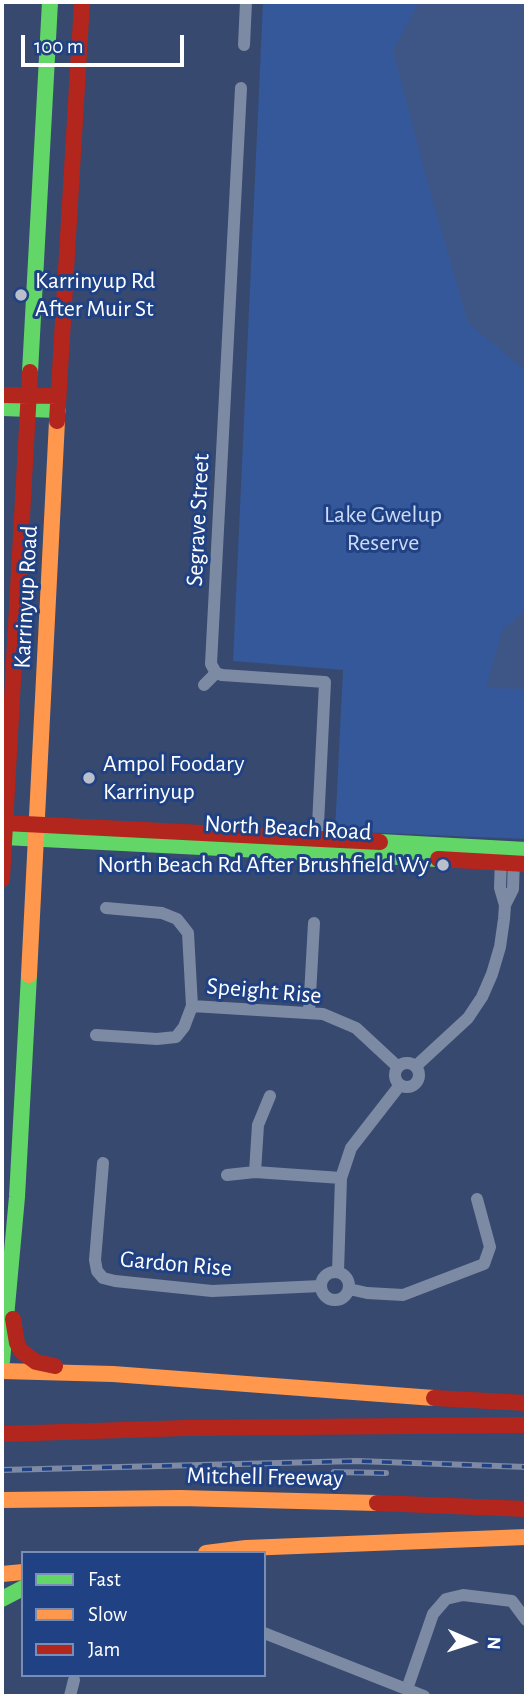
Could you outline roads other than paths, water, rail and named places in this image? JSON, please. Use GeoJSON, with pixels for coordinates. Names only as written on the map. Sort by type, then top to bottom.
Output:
{"type":"FeatureCollection","features":[{"type":"Feature","properties":{"kind":"main road","name":"Karrinyup Road"},"geometry":{"type":"LineString","coordinates":[[2,879],[50,2]]}},
{"type":"Feature","properties":{"kind":"main road","name":"Karrinyup Road"},"geometry":{"type":"LineString","coordinates":[[2,1361],[12,1260],[10,1196],[37,831],[58,403],[82,2]]}},
{"type":"Feature","properties":{"kind":"main road"},"geometry":{"type":"LineString","coordinates":[[2,395],[28,402],[58,403]]}},
{"type":"Feature","properties":{"kind":"main road"},"geometry":{"type":"LineString","coordinates":[[2,408],[28,402]]}},
{"type":"Feature","properties":{"kind":"main road","name":"North Beach Road"},"geometry":{"type":"LineString","coordinates":[[5,830],[514,856]]}},
{"type":"Feature","properties":{"kind":"main road"},"geometry":{"type":"LineString","coordinates":[[12,1260],[13,1320],[17,1343],[21,1351],[36,1362],[49,1366],[113,1374],[382,1395],[526,1403]]}},
{"type":"Feature","properties":{"kind":"main road"},"geometry":{"type":"LineString","coordinates":[[2,1371],[113,1374]]}},
{"type":"Feature","properties":{"kind":"main road","name":"Mitchell Freeway"},"geometry":{"type":"LineString","coordinates":[[2,1434],[187,1427],[526,1425]]}},
{"type":"Feature","properties":{"kind":"main road","name":"Mitchell Freeway"},"geometry":{"type":"LineString","coordinates":[[2,1500],[193,1498],[526,1509]]}},
{"type":"Feature","properties":{"kind":"main road"},"geometry":{"type":"LineString","coordinates":[[222,1551],[526,1537]]}},
{"type":"Feature","properties":{"kind":"main road"},"geometry":{"type":"LineString","coordinates":[[2,1574],[21,1572]]}},
{"type":"Feature","properties":{"kind":"main road"},"geometry":{"type":"LineString","coordinates":[[2,1599],[21,1589]]}},
{"type":"Feature","properties":{"kind":"street"},"geometry":{"type":"LineString","coordinates":[[244,45],[246,2]]}},
{"type":"Feature","properties":{"kind":"street","name":"Segrave Street"},"geometry":{"type":"LineString","coordinates":[[216,673],[211,664],[241,88]]}},
{"type":"Feature","properties":{"kind":"street"},"geometry":{"type":"LineString","coordinates":[[204,685],[216,673],[325,682],[317,845]]}},
{"type":"Feature","properties":{"kind":"street"},"geometry":{"type":"LineString","coordinates":[[416,1066],[468,1018],[482,997],[500,947],[505,905],[513,888],[514,856]]}},
{"type":"Feature","properties":{"kind":"street"},"geometry":{"type":"LineString","coordinates":[[96,1035],[157,1039],[176,1037],[184,1027],[192,1006],[188,933],[177,919],[162,913],[106,908]]}},
{"type":"Feature","properties":{"kind":"street"},"geometry":{"type":"LineString","coordinates":[[309,1013],[314,923]]}},
{"type":"Feature","properties":{"kind":"street","name":"Speight Rise"},"geometry":{"type":"LineString","coordinates":[[192,1006],[323,1014],[356,1028],[398,1067]]}},
{"type":"Feature","properties":{"kind":"street"},"geometry":{"type":"LineString","coordinates":[[405,1063],[416,1066],[420,1075],[416,1084],[408,1088],[400,1085],[395,1078],[398,1067],[405,1063]]}},
{"type":"Feature","properties":{"kind":"street"},"geometry":{"type":"LineString","coordinates":[[338,1272],[341,1178],[351,1149],[400,1085]]}},
{"type":"Feature","properties":{"kind":"street"},"geometry":{"type":"LineString","coordinates":[[255,1172],[258,1125],[270,1096]]}},
{"type":"Feature","properties":{"kind":"street","name":"Gardon Rise"},"geometry":{"type":"LineString","coordinates":[[103,1163],[95,1260],[97,1271],[103,1278],[212,1291],[321,1286]]}},
{"type":"Feature","properties":{"kind":"street"},"geometry":{"type":"LineString","coordinates":[[227,1175],[255,1172],[341,1178]]}},
{"type":"Feature","properties":{"kind":"street"},"geometry":{"type":"LineString","coordinates":[[349,1289],[403,1295],[484,1265],[490,1247],[477,1199]]}},
{"type":"Feature","properties":{"kind":"street"},"geometry":{"type":"LineString","coordinates":[[338,1272],[346,1276],[349,1289],[344,1297],[334,1300],[325,1295],[321,1286],[328,1273],[338,1272]]}},
{"type":"Feature","properties":{"kind":"street"},"geometry":{"type":"LineString","coordinates":[[407,1689],[433,1614],[446,1599],[463,1595],[512,1601],[526,1620]]}},
{"type":"Feature","properties":{"kind":"street"},"geometry":{"type":"LineString","coordinates":[[266,1634],[424,1696]]}},
{"type":"Feature","properties":{"kind":"street"},"geometry":{"type":"LineString","coordinates":[[70,1696],[74,1680]]}},
{"type":"Feature","properties":{"kind":"railway"},"geometry":{"type":"LineString","coordinates":[[2,1470],[357,1461],[526,1467]]}},
{"type":"Feature","properties":{"kind":"railway"},"geometry":{"type":"LineString","coordinates":[[334,1472],[386,1473]]}},
{"type":"Feature","properties":{"kind":"place","name":"Karrinyup Rd After Muir St"},"geometry":{"type":"Point","coordinates":[21,295]}},
{"type":"Feature","properties":{"kind":"place","name":"Ampol Foodary Karrinyup"},"geometry":{"type":"Point","coordinates":[89,778]}},
{"type":"Feature","properties":{"kind":"place","name":"North Beach Rd After Brushfield Wy"},"geometry":{"type":"Point","coordinates":[443,865]}},
{"type":"Feature","properties":{"kind":"park label","name":"Lake Gwelup Reserve"},"geometry":{"type":"Point","coordinates":[383,529]}}]}
